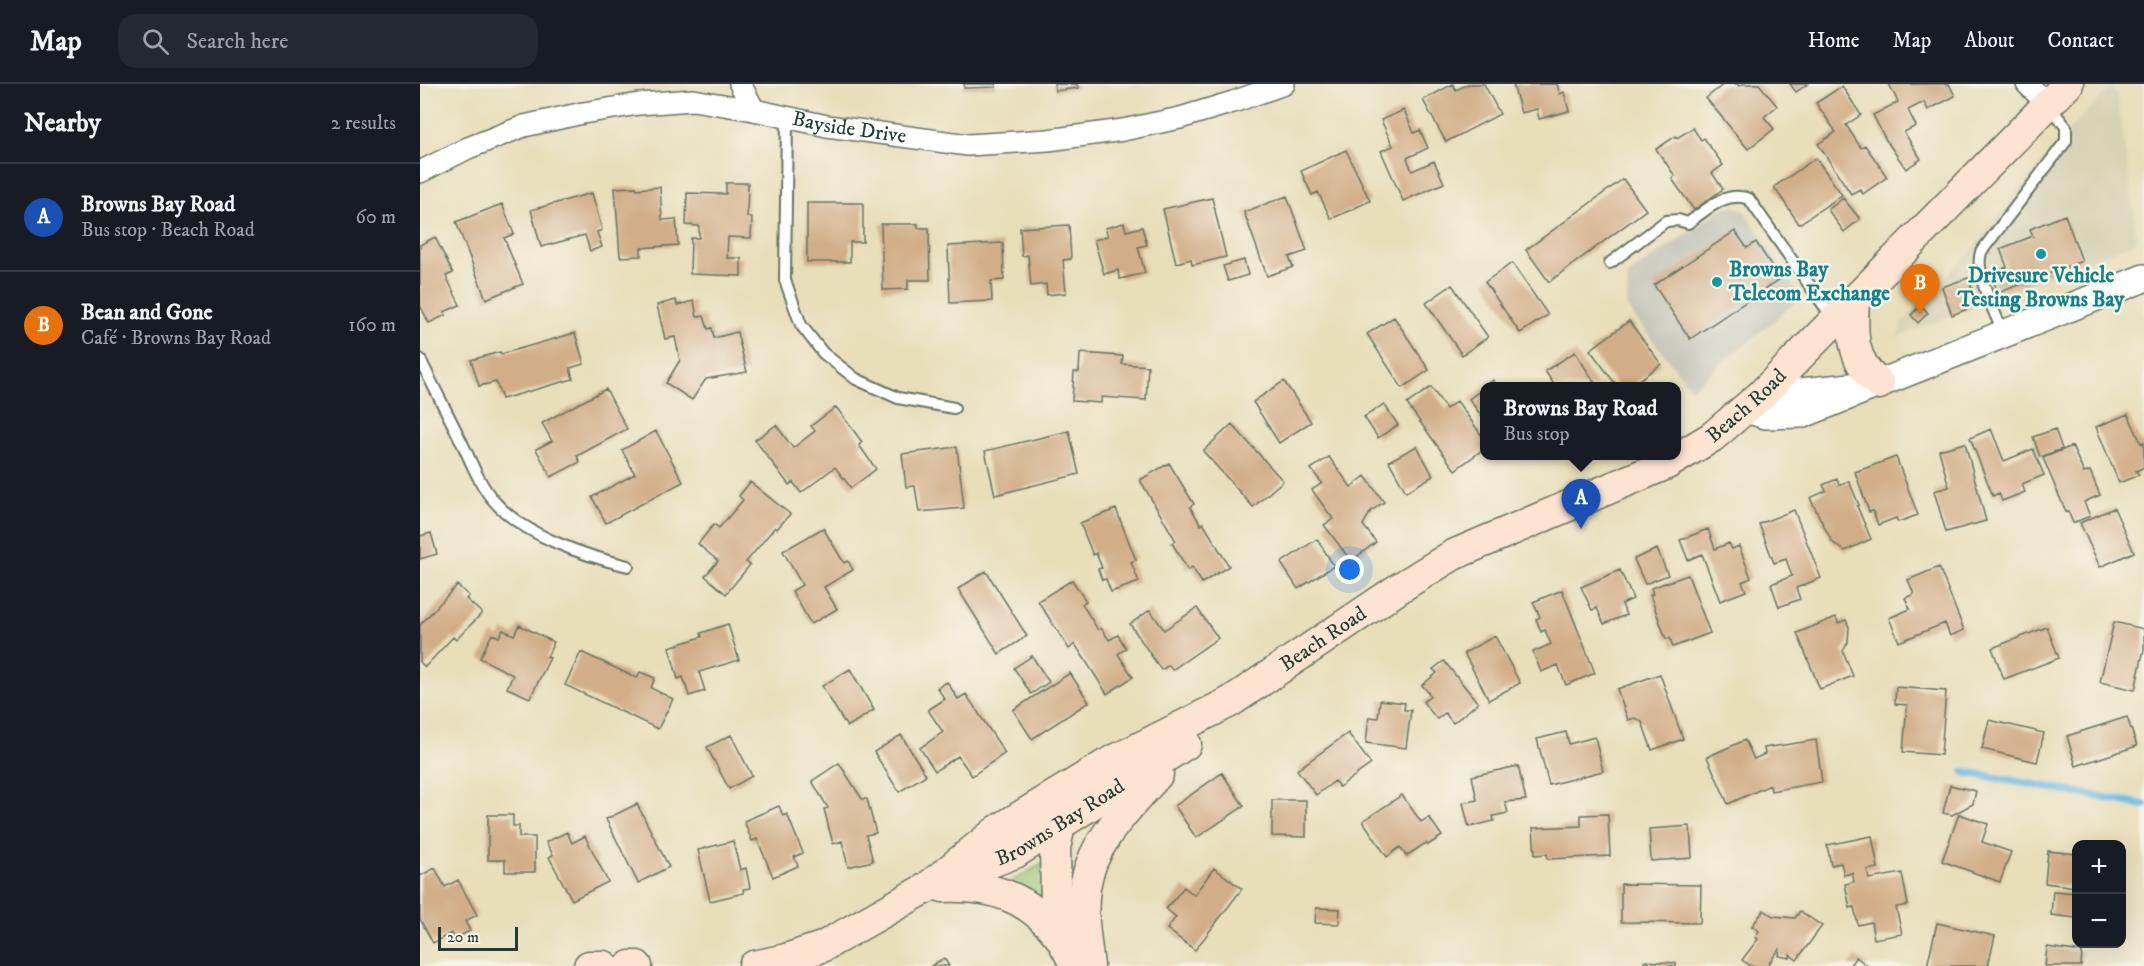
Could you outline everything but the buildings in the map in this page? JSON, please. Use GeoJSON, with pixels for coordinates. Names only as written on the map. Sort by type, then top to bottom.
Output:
{"type":"FeatureCollection","features":[{"type":"Feature","properties":{"kind":"main road","name":"Beach Road"},"geometry":{"type":"LineString","coordinates":[[1681,456],[1712,437],[1753,402],[1844,310],[2047,91]]}},
{"type":"Feature","properties":{"kind":"main road"},"geometry":{"type":"LineString","coordinates":[[1844,310],[1863,366],[1879,384]]}},
{"type":"Feature","properties":{"kind":"main road","name":"Beach Road"},"geometry":{"type":"LineString","coordinates":[[1105,765],[1230,702],[1401,587],[1453,555],[1674,460]]}},
{"type":"Feature","properties":{"kind":"main road","name":"Beach Road"},"geometry":{"type":"LineString","coordinates":[[1089,966],[1085,936],[1085,889],[1093,858],[1112,828],[1186,744],[1230,702]]}},
{"type":"Feature","properties":{"kind":"main road","name":"Browns Bay Road"},"geometry":{"type":"LineString","coordinates":[[769,964],[822,947],[928,888],[1015,853],[1186,744]]}},
{"type":"Feature","properties":{"kind":"main road"},"geometry":{"type":"LineString","coordinates":[[1060,938],[1056,902],[1055,852],[1060,826],[1075,797],[1105,765]]}},
{"type":"Feature","properties":{"kind":"main road","name":"Browns Bay Road"},"geometry":{"type":"LineString","coordinates":[[928,888],[998,830],[1105,765]]}},
{"type":"Feature","properties":{"kind":"main road"},"geometry":{"type":"LineString","coordinates":[[928,888],[964,886],[985,889],[1019,901],[1038,912],[1060,938],[1076,966]]}},
{"type":"Feature","properties":{"kind":"main road"},"geometry":{"type":"LineString","coordinates":[[589,966],[604,966]]}},
{"type":"Feature","properties":{"kind":"main road"},"geometry":{"type":"LineString","coordinates":[[630,966],[638,966]]}},
{"type":"Feature","properties":{"kind":"street"},"geometry":{"type":"LineString","coordinates":[[740,84],[754,110]]}},
{"type":"Feature","properties":{"kind":"street","name":"Bayside Drive"},"geometry":{"type":"LineString","coordinates":[[420,172],[468,148],[524,126],[695,92],[754,110],[827,126],[968,145],[1048,140],[1122,130],[1180,118],[1284,84]]}},
{"type":"Feature","properties":{"kind":"street"},"geometry":{"type":"LineString","coordinates":[[1753,402],[1879,384],[2144,278]]}},
{"type":"Feature","properties":{"kind":"lane"},"geometry":{"type":"LineString","coordinates":[[2004,334],[1980,274],[1979,260],[1981,252],[2066,141],[2066,127],[2047,91]]}},
{"type":"Feature","properties":{"kind":"lane"},"geometry":{"type":"LineString","coordinates":[[787,117],[784,279],[801,325],[823,353],[856,379],[898,398],[954,408]]}},
{"type":"Feature","properties":{"kind":"lane"},"geometry":{"type":"LineString","coordinates":[[1610,263],[1666,221],[1678,220],[1688,223],[1728,196],[1740,195],[1749,199],[1844,310]]}},
{"type":"Feature","properties":{"kind":"lane"},"geometry":{"type":"LineString","coordinates":[[420,359],[485,489],[503,510],[566,547],[628,566]]}},
{"type":"Feature","properties":{"kind":"shaded area"},"geometry":{"type":"Polygon","coordinates":[[[2111,87],[2117,94],[2138,241],[1897,337],[1902,323],[1969,253],[2055,145],[2111,87]]]}},
{"type":"Feature","properties":{"kind":"shaded area"},"geometry":{"type":"Polygon","coordinates":[[[1726,206],[1743,209],[1801,298],[1691,389],[1627,307],[1628,275],[1726,206]]]}},
{"type":"Feature","properties":{"kind":"green space"},"geometry":{"type":"Polygon","coordinates":[[[1043,863],[1046,906],[1008,883],[1043,863]]]}},
{"type":"Feature","properties":{"kind":"waterway"},"geometry":{"type":"LineString","coordinates":[[1964,772],[2144,805]]}},
{"type":"Feature","properties":{"kind":"place","name":"Drivesure Vehicle Testing Browns Bay"},"geometry":{"type":"Point","coordinates":[2041,254]}},
{"type":"Feature","properties":{"kind":"place","name":"Browns Bay Telecom Exchange"},"geometry":{"type":"Point","coordinates":[1717,282]}},
{"type":"Feature","properties":{"kind":"place","name":"Bean and Gone"},"geometry":{"type":"Point","coordinates":[1920,314]}},
{"type":"Feature","properties":{"kind":"place","name":"Browns Bay Road"},"geometry":{"type":"Point","coordinates":[1581,529]}}]}
